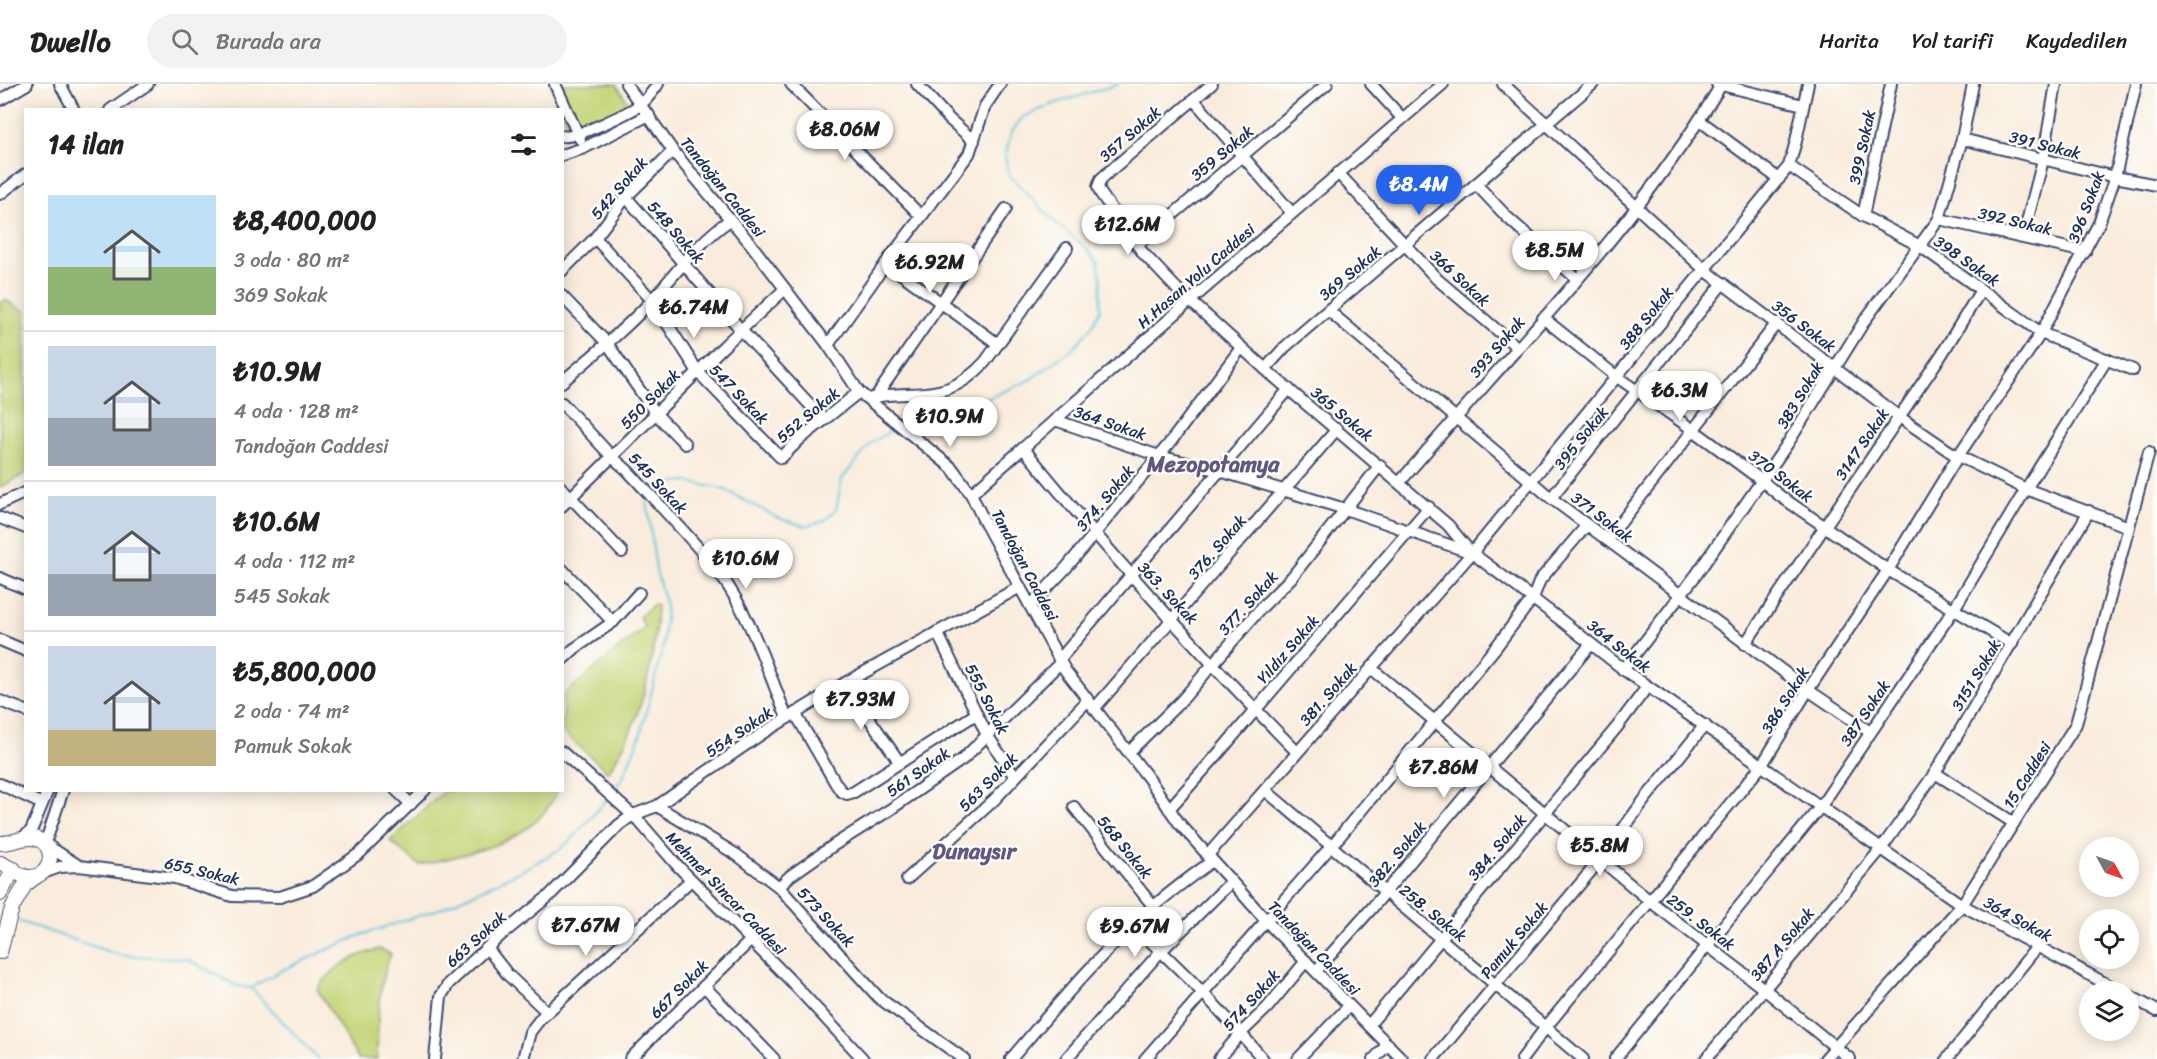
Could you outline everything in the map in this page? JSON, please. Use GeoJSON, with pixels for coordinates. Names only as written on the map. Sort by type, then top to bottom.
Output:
{"type":"FeatureCollection","features":[{"type":"Feature","properties":{"kind":"main road"},"geometry":{"type":"LineString","coordinates":[[0,843],[33,837],[45,844],[50,856],[47,869],[25,885],[12,908],[0,952]]}},
{"type":"Feature","properties":{"kind":"main road"},"geometry":{"type":"LineString","coordinates":[[0,894],[14,869],[12,851],[20,840]]}},
{"type":"Feature","properties":{"kind":"main road"},"geometry":{"type":"LineString","coordinates":[[0,863],[25,876],[40,875]]}},
{"type":"Feature","properties":{"kind":"street"},"geometry":{"type":"LineString","coordinates":[[0,100],[27,84]]}},
{"type":"Feature","properties":{"kind":"street"},"geometry":{"type":"LineString","coordinates":[[60,84],[73,108]]}},
{"type":"Feature","properties":{"kind":"street"},"geometry":{"type":"LineString","coordinates":[[113,108],[148,84]]}},
{"type":"Feature","properties":{"kind":"street"},"geometry":{"type":"LineString","coordinates":[[555,84],[584,148]]}},
{"type":"Feature","properties":{"kind":"street","name":"Tandoğan Caddesi"},"geometry":{"type":"LineString","coordinates":[[626,84],[650,115],[673,151],[785,289],[860,392],[873,397],[884,411],[952,468],[971,494],[1059,661],[1090,705],[1129,752],[1179,823],[1267,921],[1402,1059]]}},
{"type":"Feature","properties":{"kind":"street"},"geometry":{"type":"LineString","coordinates":[[564,137],[578,135],[641,104],[658,84]]}},
{"type":"Feature","properties":{"kind":"street"},"geometry":{"type":"LineString","coordinates":[[791,84],[921,216]]}},
{"type":"Feature","properties":{"kind":"street"},"geometry":{"type":"LineString","coordinates":[[917,84],[949,119],[974,141]]}},
{"type":"Feature","properties":{"kind":"street"},"geometry":{"type":"LineString","coordinates":[[828,345],[886,263],[969,154],[985,106],[1000,84]]}},
{"type":"Feature","properties":{"kind":"street","name":"357 Sokak"},"geometry":{"type":"LineString","coordinates":[[1098,187],[1101,179],[1212,84]]}},
{"type":"Feature","properties":{"kind":"street","name":"359 Sokak"},"geometry":{"type":"LineString","coordinates":[[1137,245],[1327,84]]}},
{"type":"Feature","properties":{"kind":"street"},"geometry":{"type":"LineString","coordinates":[[1371,84],[1402,118]]}},
{"type":"Feature","properties":{"kind":"street","name":"H.Hasan Yolu Caddesi"},"geometry":{"type":"LineString","coordinates":[[971,494],[1190,301],[1443,84]]}},
{"type":"Feature","properties":{"kind":"street","name":"356 Sokak"},"geometry":{"type":"LineString","coordinates":[[1503,84],[1705,270],[1898,416],[1958,456],[2040,496],[2089,511],[2129,527]]}},
{"type":"Feature","properties":{"kind":"street","name":"369 Sokak"},"geometry":{"type":"LineString","coordinates":[[1265,369],[1285,347],[1593,84]]}},
{"type":"Feature","properties":{"kind":"street"},"geometry":{"type":"LineString","coordinates":[[1718,84],[1803,105]]}},
{"type":"Feature","properties":{"kind":"street","name":"393 Sokak"},"geometry":{"type":"LineString","coordinates":[[1400,482],[1599,254],[1688,139],[1718,84]]}},
{"type":"Feature","properties":{"kind":"street","name":"388 Sokak"},"geometry":{"type":"LineString","coordinates":[[1472,553],[1789,166],[1808,84]]}},
{"type":"Feature","properties":{"kind":"street","name":"399 Sokak"},"geometry":{"type":"LineString","coordinates":[[1863,216],[1891,84]]}},
{"type":"Feature","properties":{"kind":"street","name":"383 Sokak"},"geometry":{"type":"LineString","coordinates":[[1623,670],[1681,595],[1788,443],[1865,320],[1939,219],[1962,139],[1973,84]]}},
{"type":"Feature","properties":{"kind":"street"},"geometry":{"type":"LineString","coordinates":[[2023,237],[2043,160],[2056,84]]}},
{"type":"Feature","properties":{"kind":"street","name":"396 Sokak"},"geometry":{"type":"LineString","coordinates":[[2041,333],[2099,223],[2115,177],[2136,84]]}},
{"type":"Feature","properties":{"kind":"street"},"geometry":{"type":"LineString","coordinates":[[1194,100],[1292,213]]}},
{"type":"Feature","properties":{"kind":"street"},"geometry":{"type":"LineString","coordinates":[[564,154],[584,148],[650,115]]}},
{"type":"Feature","properties":{"kind":"street"},"geometry":{"type":"LineString","coordinates":[[1700,120],[1779,179]]}},
{"type":"Feature","properties":{"kind":"street","name":"391 Sokak"},"geometry":{"type":"LineString","coordinates":[[1962,139],[2115,177],[2157,185]]}},
{"type":"Feature","properties":{"kind":"street","name":"542 Sokak"},"geometry":{"type":"LineString","coordinates":[[564,269],[595,238],[626,197],[673,151]]}},
{"type":"Feature","properties":{"kind":"street","name":"398 Sokak"},"geometry":{"type":"LineString","coordinates":[[1789,166],[1863,216],[1920,246],[2041,333],[2133,370]]}},
{"type":"Feature","properties":{"kind":"street","name":"366 Sokak"},"geometry":{"type":"LineString","coordinates":[[1338,173],[1437,279],[1516,347]]}},
{"type":"Feature","properties":{"kind":"street"},"geometry":{"type":"LineString","coordinates":[[0,194],[24,176]]}},
{"type":"Feature","properties":{"kind":"street"},"geometry":{"type":"LineString","coordinates":[[1476,184],[1508,218],[1576,279]]}},
{"type":"Feature","properties":{"kind":"street","name":"365 Sokak"},"geometry":{"type":"LineString","coordinates":[[1098,187],[1137,245],[1177,289],[1265,369],[1429,507],[1472,553]]}},
{"type":"Feature","properties":{"kind":"street","name":"548 Sokak"},"geometry":{"type":"LineString","coordinates":[[626,197],[741,330],[824,420]]}},
{"type":"Feature","properties":{"kind":"street"},"geometry":{"type":"LineString","coordinates":[[873,397],[1006,209]]}},
{"type":"Feature","properties":{"kind":"street","name":"392 Sokak"},"geometry":{"type":"LineString","coordinates":[[1939,219],[2085,252]]}},
{"type":"Feature","properties":{"kind":"street"},"geometry":{"type":"LineString","coordinates":[[564,379],[607,343],[652,300],[683,263],[730,220]]}},
{"type":"Feature","properties":{"kind":"street","name":"547 Sokak"},"geometry":{"type":"LineString","coordinates":[[595,238],[652,300],[698,372],[777,455]]}},
{"type":"Feature","properties":{"kind":"street"},"geometry":{"type":"LineString","coordinates":[[873,397],[918,394],[953,388],[971,378],[1066,248]]}},
{"type":"Feature","properties":{"kind":"street"},"geometry":{"type":"LineString","coordinates":[[886,263],[998,344]]}},
{"type":"Feature","properties":{"kind":"street","name":"395 Sokak"},"geometry":{"type":"LineString","coordinates":[[1551,498],[1723,283]]}},
{"type":"Feature","properties":{"kind":"street","name":"550 Sokak"},"geometry":{"type":"LineString","coordinates":[[564,505],[785,289]]}},
{"type":"Feature","properties":{"kind":"street","name":"3147 Sokak"},"geometry":{"type":"LineString","coordinates":[[1745,644],[1942,354],[1981,290]]}},
{"type":"Feature","properties":{"kind":"street"},"geometry":{"type":"LineString","coordinates":[[564,298],[607,343],[656,414],[685,444]]}},
{"type":"Feature","properties":{"kind":"street","name":"371 Sokak"},"geometry":{"type":"LineString","coordinates":[[1329,311],[1530,482],[1745,644],[1870,732]]}},
{"type":"Feature","properties":{"kind":"street","name":"370 Sokak"},"geometry":{"type":"LineString","coordinates":[[1543,318],[1617,377],[1692,429],[1780,496],[1888,570],[2012,644]]}},
{"type":"Feature","properties":{"kind":"street"},"geometry":{"type":"LineString","coordinates":[[1607,540],[1777,323]]}},
{"type":"Feature","properties":{"kind":"street","name":"386 Sokak"},"geometry":{"type":"LineString","coordinates":[[1522,1059],[1762,765],[1808,690],[1888,570],[1958,456],[2041,333]]}},
{"type":"Feature","properties":{"kind":"street","name":"374. Sokak"},"geometry":{"type":"LineString","coordinates":[[1030,606],[1066,568],[1159,456],[1242,348]]}},
{"type":"Feature","properties":{"kind":"street","name":"387 Sokak"},"geometry":{"type":"LineString","coordinates":[[1614,1059],[1821,806],[1954,609],[2107,359]]}},
{"type":"Feature","properties":{"kind":"street","name":"561 Sokak"},"geometry":{"type":"LineString","coordinates":[[779,887],[790,876],[834,845],[963,759],[1059,661],[1289,389]]}},
{"type":"Feature","properties":{"kind":"street","name":"552 Sokak"},"geometry":{"type":"LineString","coordinates":[[777,455],[781,458],[800,439],[860,392]]}},
{"type":"Feature","properties":{"kind":"street","name":"545 Sokak"},"geometry":{"type":"LineString","coordinates":[[564,405],[627,470],[720,573],[738,604],[791,715],[841,791],[847,794],[854,792],[900,763]]}},
{"type":"Feature","properties":{"kind":"street","name":"364 Sokak"},"geometry":{"type":"LineString","coordinates":[[1055,420],[1159,456],[1221,471],[1345,509],[1472,553],[1623,670],[1962,905],[2100,981]]}},
{"type":"Feature","properties":{"kind":"street","name":"376. Sokak"},"geometry":{"type":"LineString","coordinates":[[1090,705],[1173,620],[1337,429]]}},
{"type":"Feature","properties":{"kind":"street","name":"363. Sokak"},"geometry":{"type":"LineString","coordinates":[[1023,448],[1094,534],[1255,710],[1297,752]]}},
{"type":"Feature","properties":{"kind":"street","name":"15 Caddesi"},"geometry":{"type":"LineString","coordinates":[[1825,1059],[1962,905],[2076,724],[2149,452]]}},
{"type":"Feature","properties":{"kind":"street","name":"377. Sokak"},"geometry":{"type":"LineString","coordinates":[[1129,752],[1182,700],[1261,608],[1292,577],[1380,465]]}},
{"type":"Feature","properties":{"kind":"street"},"geometry":{"type":"LineString","coordinates":[[564,490],[622,552]]}},
{"type":"Feature","properties":{"kind":"street"},"geometry":{"type":"LineString","coordinates":[[0,504],[24,493]]}},
{"type":"Feature","properties":{"kind":"street","name":"Yıldız Sokak"},"geometry":{"type":"LineString","coordinates":[[1169,809],[1429,507]]}},
{"type":"Feature","properties":{"kind":"street","name":"3151 Sokak"},"geometry":{"type":"LineString","coordinates":[[1881,849],[1935,773],[2089,511]]}},
{"type":"Feature","properties":{"kind":"street"},"geometry":{"type":"LineString","coordinates":[[0,518],[24,527]]}},
{"type":"Feature","properties":{"kind":"street"},"geometry":{"type":"LineString","coordinates":[[1145,1059],[1331,847],[1496,646],[1533,598],[1540,580],[1587,525]]}},
{"type":"Feature","properties":{"kind":"street","name":"381. Sokak"},"geometry":{"type":"LineString","coordinates":[[1011,1059],[1073,986],[1153,906],[1209,859],[1264,789],[1472,553]]}},
{"type":"Feature","properties":{"kind":"street"},"geometry":{"type":"LineString","coordinates":[[564,571],[613,622]]}},
{"type":"Feature","properties":{"kind":"street"},"geometry":{"type":"LineString","coordinates":[[0,579],[24,588]]}},
{"type":"Feature","properties":{"kind":"street","name":"554 Sokak"},"geometry":{"type":"LineString","coordinates":[[633,815],[657,806],[791,715],[845,683],[1020,587]]}},
{"type":"Feature","properties":{"kind":"street"},"geometry":{"type":"LineString","coordinates":[[564,658],[613,622],[639,593]]}},
{"type":"Feature","properties":{"kind":"street","name":"555 Sokak"},"geometry":{"type":"LineString","coordinates":[[937,632],[987,735],[1015,777]]}},
{"type":"Feature","properties":{"kind":"street"},"geometry":{"type":"LineString","coordinates":[[0,640],[24,650]]}},
{"type":"Feature","properties":{"kind":"street","name":"382. Sokak"},"geometry":{"type":"LineString","coordinates":[[1316,971],[1385,892],[1591,644]]}},
{"type":"Feature","properties":{"kind":"street","name":"259. Sokak"},"geometry":{"type":"LineString","coordinates":[[1371,668],[1650,901],[1850,1059]]}},
{"type":"Feature","properties":{"kind":"street"},"geometry":{"type":"LineString","coordinates":[[845,683],[900,763],[976,714]]}},
{"type":"Feature","properties":{"kind":"street","name":"384. Sokak"},"geometry":{"type":"LineString","coordinates":[[1369,1025],[1617,727],[1647,687]]}},
{"type":"Feature","properties":{"kind":"street"},"geometry":{"type":"LineString","coordinates":[[0,701],[24,710]]}},
{"type":"Feature","properties":{"kind":"street","name":"563 Sokak"},"geometry":{"type":"LineString","coordinates":[[907,879],[993,800],[1090,705]]}},
{"type":"Feature","properties":{"kind":"street","name":"Pamuk Sokak"},"geometry":{"type":"LineString","coordinates":[[1432,1059],[1601,859],[1704,725]]}},
{"type":"Feature","properties":{"kind":"street","name":"Mehmet Sincar Caddesi"},"geometry":{"type":"LineString","coordinates":[[564,754],[633,815],[691,880],[863,1059]]}},
{"type":"Feature","properties":{"kind":"street"},"geometry":{"type":"LineString","coordinates":[[1935,773],[2014,823]]}},
{"type":"Feature","properties":{"kind":"street"},"geometry":{"type":"LineString","coordinates":[[0,784],[42,804]]}},
{"type":"Feature","properties":{"kind":"street","name":"258. Sokak"},"geometry":{"type":"LineString","coordinates":[[1264,789],[1583,1059]]}},
{"type":"Feature","properties":{"kind":"street"},"geometry":{"type":"LineString","coordinates":[[20,840],[31,831],[47,792]]}},
{"type":"Feature","properties":{"kind":"street"},"geometry":{"type":"LineString","coordinates":[[45,844],[62,792]]}},
{"type":"Feature","properties":{"kind":"street"},"geometry":{"type":"LineString","coordinates":[[398,792],[411,804]]}},
{"type":"Feature","properties":{"kind":"street","name":"655 Sokak"},"geometry":{"type":"LineString","coordinates":[[40,875],[60,867],[79,866],[175,878],[232,896],[280,897],[314,886],[360,853],[423,792]]}},
{"type":"Feature","properties":{"kind":"street","name":"573 Sokak"},"geometry":{"type":"LineString","coordinates":[[657,806],[737,855],[779,887],[879,998],[964,1059]]}},
{"type":"Feature","properties":{"kind":"street","name":"568 Sokak"},"geometry":{"type":"LineString","coordinates":[[1074,807],[1153,906]]}},
{"type":"Feature","properties":{"kind":"street","name":"663 Sokak"},"geometry":{"type":"LineString","coordinates":[[435,1059],[441,996],[449,983],[549,896],[619,825],[633,815]]}},
{"type":"Feature","properties":{"kind":"street","name":"655 Sokak"},"geometry":{"type":"LineString","coordinates":[[45,844],[79,866]]}},
{"type":"Feature","properties":{"kind":"street","name":"387 A Sokak"},"geometry":{"type":"LineString","coordinates":[[1706,1059],[1881,849]]}},
{"type":"Feature","properties":{"kind":"street"},"geometry":{"type":"LineString","coordinates":[[523,1059],[530,1032],[548,1012],[691,880]]}},
{"type":"Feature","properties":{"kind":"street"},"geometry":{"type":"LineString","coordinates":[[1066,1059],[1161,951],[1231,882]]}},
{"type":"Feature","properties":{"kind":"street"},"geometry":{"type":"LineString","coordinates":[[1134,926],[1240,1032],[1263,1059]]}},
{"type":"Feature","properties":{"kind":"street","name":"667 Sokak"},"geometry":{"type":"LineString","coordinates":[[630,1059],[750,941]]}},
{"type":"Feature","properties":{"kind":"street"},"geometry":{"type":"LineString","coordinates":[[1947,1059],[2037,947]]}},
{"type":"Feature","properties":{"kind":"street"},"geometry":{"type":"LineString","coordinates":[[487,948],[508,975],[548,1012]]}},
{"type":"Feature","properties":{"kind":"street","name":"574 Sokak"},"geometry":{"type":"LineString","coordinates":[[1219,1059],[1240,1032],[1267,1008],[1306,961]]}},
{"type":"Feature","properties":{"kind":"street"},"geometry":{"type":"LineString","coordinates":[[704,986],[766,1057]]}},
{"type":"Feature","properties":{"kind":"street"},"geometry":{"type":"LineString","coordinates":[[2139,1001],[2157,1011]]}},
{"type":"Feature","properties":{"kind":"street"},"geometry":{"type":"LineString","coordinates":[[1298,1059],[1349,1006]]}},
{"type":"Feature","properties":{"kind":"street"},"geometry":{"type":"LineString","coordinates":[[1374,1059],[1388,1044]]}},
{"type":"Feature","properties":{"kind":"green space"},"geometry":{"type":"Polygon","coordinates":[[[551,84],[616,84],[631,107],[572,139],[564,116],[564,108],[561,108],[551,84]]]}},
{"type":"Feature","properties":{"kind":"green space"},"geometry":{"type":"Polygon","coordinates":[[[5,300],[24,310],[24,474],[0,488],[0,303],[5,300]]]}},
{"type":"Feature","properties":{"kind":"green space"},"geometry":{"type":"Polygon","coordinates":[[[654,604],[657,605],[653,649],[644,692],[629,734],[608,772],[564,733],[564,694],[645,627],[639,617],[654,604]]]}},
{"type":"Feature","properties":{"kind":"green space"},"geometry":{"type":"Polygon","coordinates":[[[443,792],[557,792],[546,810],[534,822],[520,833],[488,848],[419,865],[390,841],[443,792]]]}},
{"type":"Feature","properties":{"kind":"green space"},"geometry":{"type":"Polygon","coordinates":[[[380,949],[391,954],[381,992],[377,1059],[358,1059],[317,989],[337,968],[361,955],[380,949]]]}},
{"type":"Feature","properties":{"kind":"waterway"},"geometry":{"type":"LineString","coordinates":[[905,424],[916,419],[966,408],[1030,380],[1073,348],[1091,328],[1100,310],[1101,279],[1098,261],[1084,246],[1059,226],[1009,175],[1005,157],[1011,133],[1023,117],[1053,104],[1119,84]]}},
{"type":"Feature","properties":{"kind":"waterway"},"geometry":{"type":"LineString","coordinates":[[653,494],[660,485],[682,481],[723,489],[778,518],[805,526],[824,521],[836,510],[842,479],[871,443],[897,427]]}},
{"type":"Feature","properties":{"kind":"waterway"},"geometry":{"type":"LineString","coordinates":[[612,792],[622,779],[640,736],[663,647],[666,606],[656,571],[647,501],[649,498]]}},
{"type":"Feature","properties":{"kind":"waterway"},"geometry":{"type":"LineString","coordinates":[[18,921],[119,955],[187,959],[237,986],[251,988],[278,972],[358,936],[442,908],[519,872],[559,850],[571,840],[607,799]]}},
{"type":"Feature","properties":{"kind":"waterway"},"geometry":{"type":"LineString","coordinates":[[252,989],[318,1059]]}},
{"type":"Feature","properties":{"kind":"district","name":"Mezopotamya"},"geometry":{"type":"Point","coordinates":[1213,464]}},
{"type":"Feature","properties":{"kind":"district","name":"Dunaysır"},"geometry":{"type":"Point","coordinates":[974,851]}}]}
